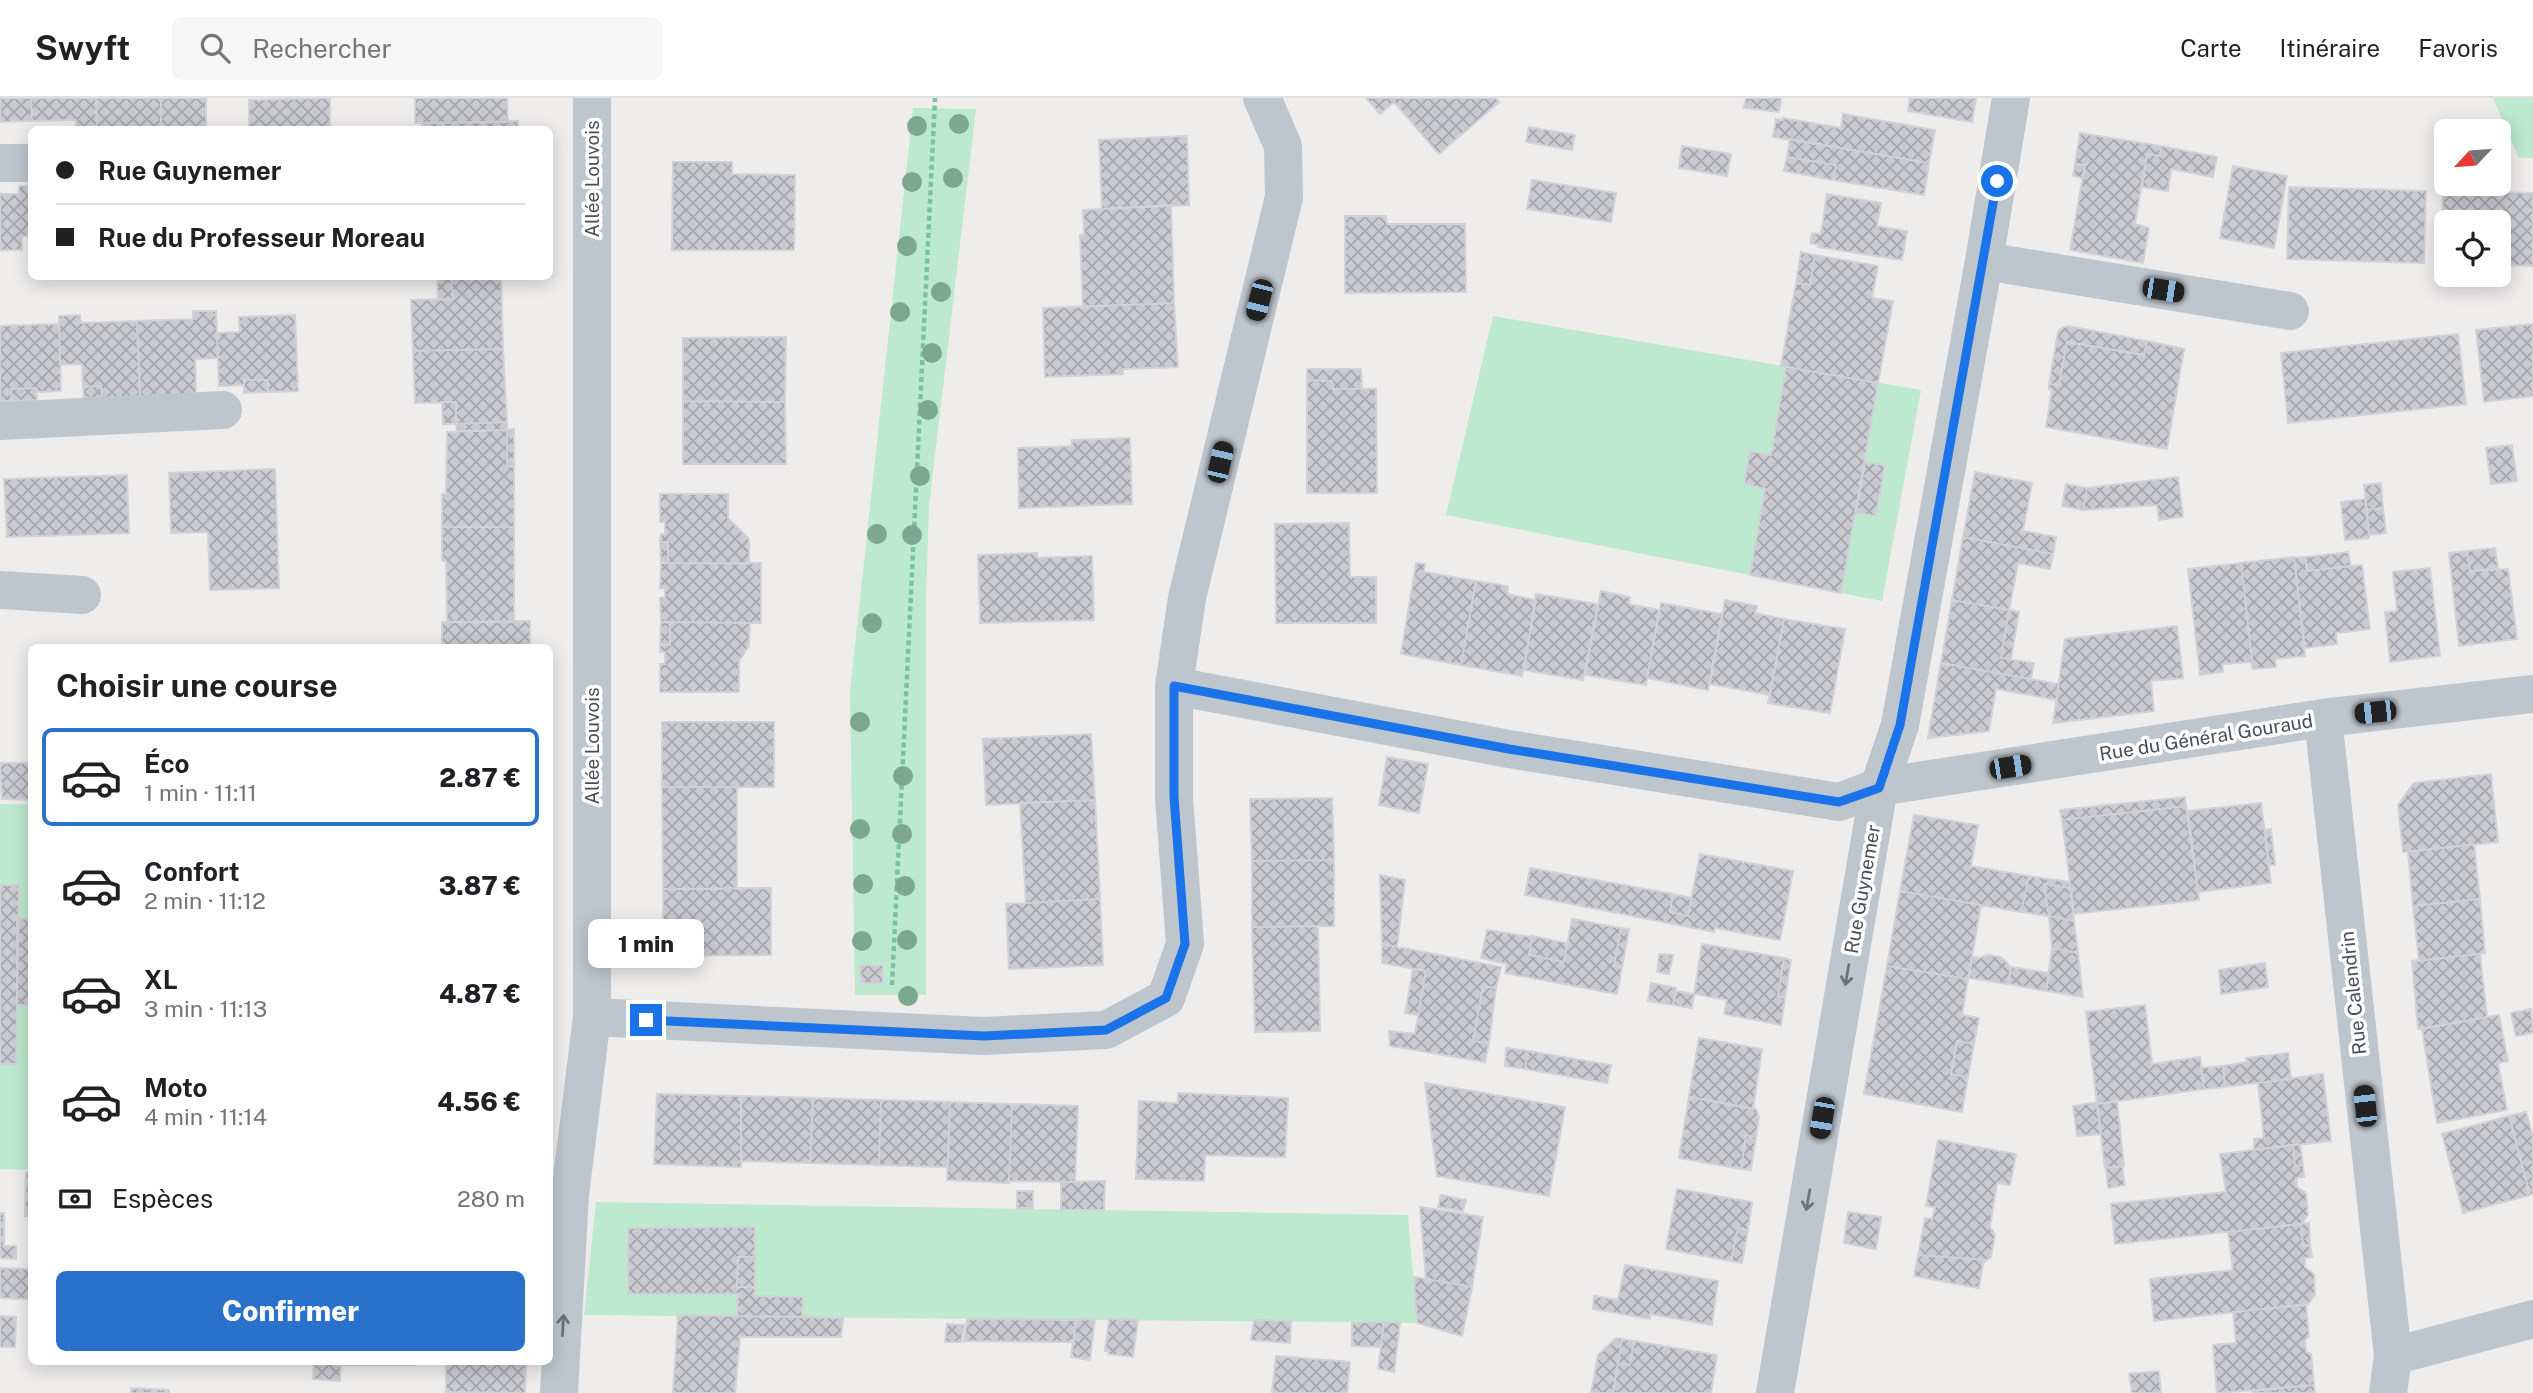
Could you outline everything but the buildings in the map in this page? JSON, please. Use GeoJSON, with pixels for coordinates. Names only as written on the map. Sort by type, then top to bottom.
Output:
{"type":"FeatureCollection","features":[{"type":"Feature","properties":{"kind":"street","name":"Allée Louvois"},"geometry":{"type":"LineString","coordinates":[[559,1393],[570,1195],[592,1017],[592,98]]}},
{"type":"Feature","properties":{"kind":"street"},"geometry":{"type":"LineString","coordinates":[[592,1017],[984,1036],[1106,1030],[1166,998],[1185,944],[1174,797],[1174,686],[1187,598],[1284,197],[1283,146],[1262,98]]}},
{"type":"Feature","properties":{"kind":"street","name":"Rue Guynemer"},"geometry":{"type":"LineString","coordinates":[[1775,1393],[1879,788],[1900,725],[2011,98]]}},
{"type":"Feature","properties":{"kind":"street"},"geometry":{"type":"LineString","coordinates":[[0,163],[28,163]]}},
{"type":"Feature","properties":{"kind":"street"},"geometry":{"type":"LineString","coordinates":[[1984,261],[2290,311]]}},
{"type":"Feature","properties":{"kind":"street"},"geometry":{"type":"LineString","coordinates":[[0,422],[223,410]]}},
{"type":"Feature","properties":{"kind":"street"},"geometry":{"type":"LineString","coordinates":[[0,590],[82,595]]}},
{"type":"Feature","properties":{"kind":"street","name":"Rue du Général Gouraud"},"geometry":{"type":"LineString","coordinates":[[1174,686],[1509,749],[1839,802],[1879,788],[2323,718],[2533,694]]}},
{"type":"Feature","properties":{"kind":"street","name":"Rue Calendrin"},"geometry":{"type":"LineString","coordinates":[[2323,718],[2393,1356],[2388,1393]]}},
{"type":"Feature","properties":{"kind":"street"},"geometry":{"type":"LineString","coordinates":[[2393,1356],[2533,1319]]}},
{"type":"Feature","properties":{"kind":"path"},"geometry":{"type":"LineString","coordinates":[[890,1031],[935,98]]}},
{"type":"Feature","properties":{"kind":"green space"},"geometry":{"type":"Polygon","coordinates":[[[2493,98],[2533,98],[2533,158],[2519,158],[2511,140],[2511,119],[2502,119],[2493,98]]]}},
{"type":"Feature","properties":{"kind":"green space"},"geometry":{"type":"Polygon","coordinates":[[[913,108],[976,109],[929,506],[926,599],[926,995],[855,995],[850,692],[913,108]]]}},
{"type":"Feature","properties":{"kind":"green space"},"geometry":{"type":"Polygon","coordinates":[[[1493,316],[1921,390],[1882,601],[1446,515],[1493,316]]]}},
{"type":"Feature","properties":{"kind":"green space"},"geometry":{"type":"Polygon","coordinates":[[[0,804],[28,804],[28,1170],[0,1169],[0,804]]]}},
{"type":"Feature","properties":{"kind":"green space"},"geometry":{"type":"Polygon","coordinates":[[[596,1202],[1408,1215],[1417,1323],[584,1315],[596,1202]]]}},
{"type":"Feature","properties":{"kind":"route"},"geometry":{"type":"LineString","coordinates":[[646,1020],[984,1036],[1106,1030],[1166,998],[1185,944],[1174,797],[1174,686],[1509,749],[1839,802],[1879,788],[1900,725],[1997,181]]}}]}
